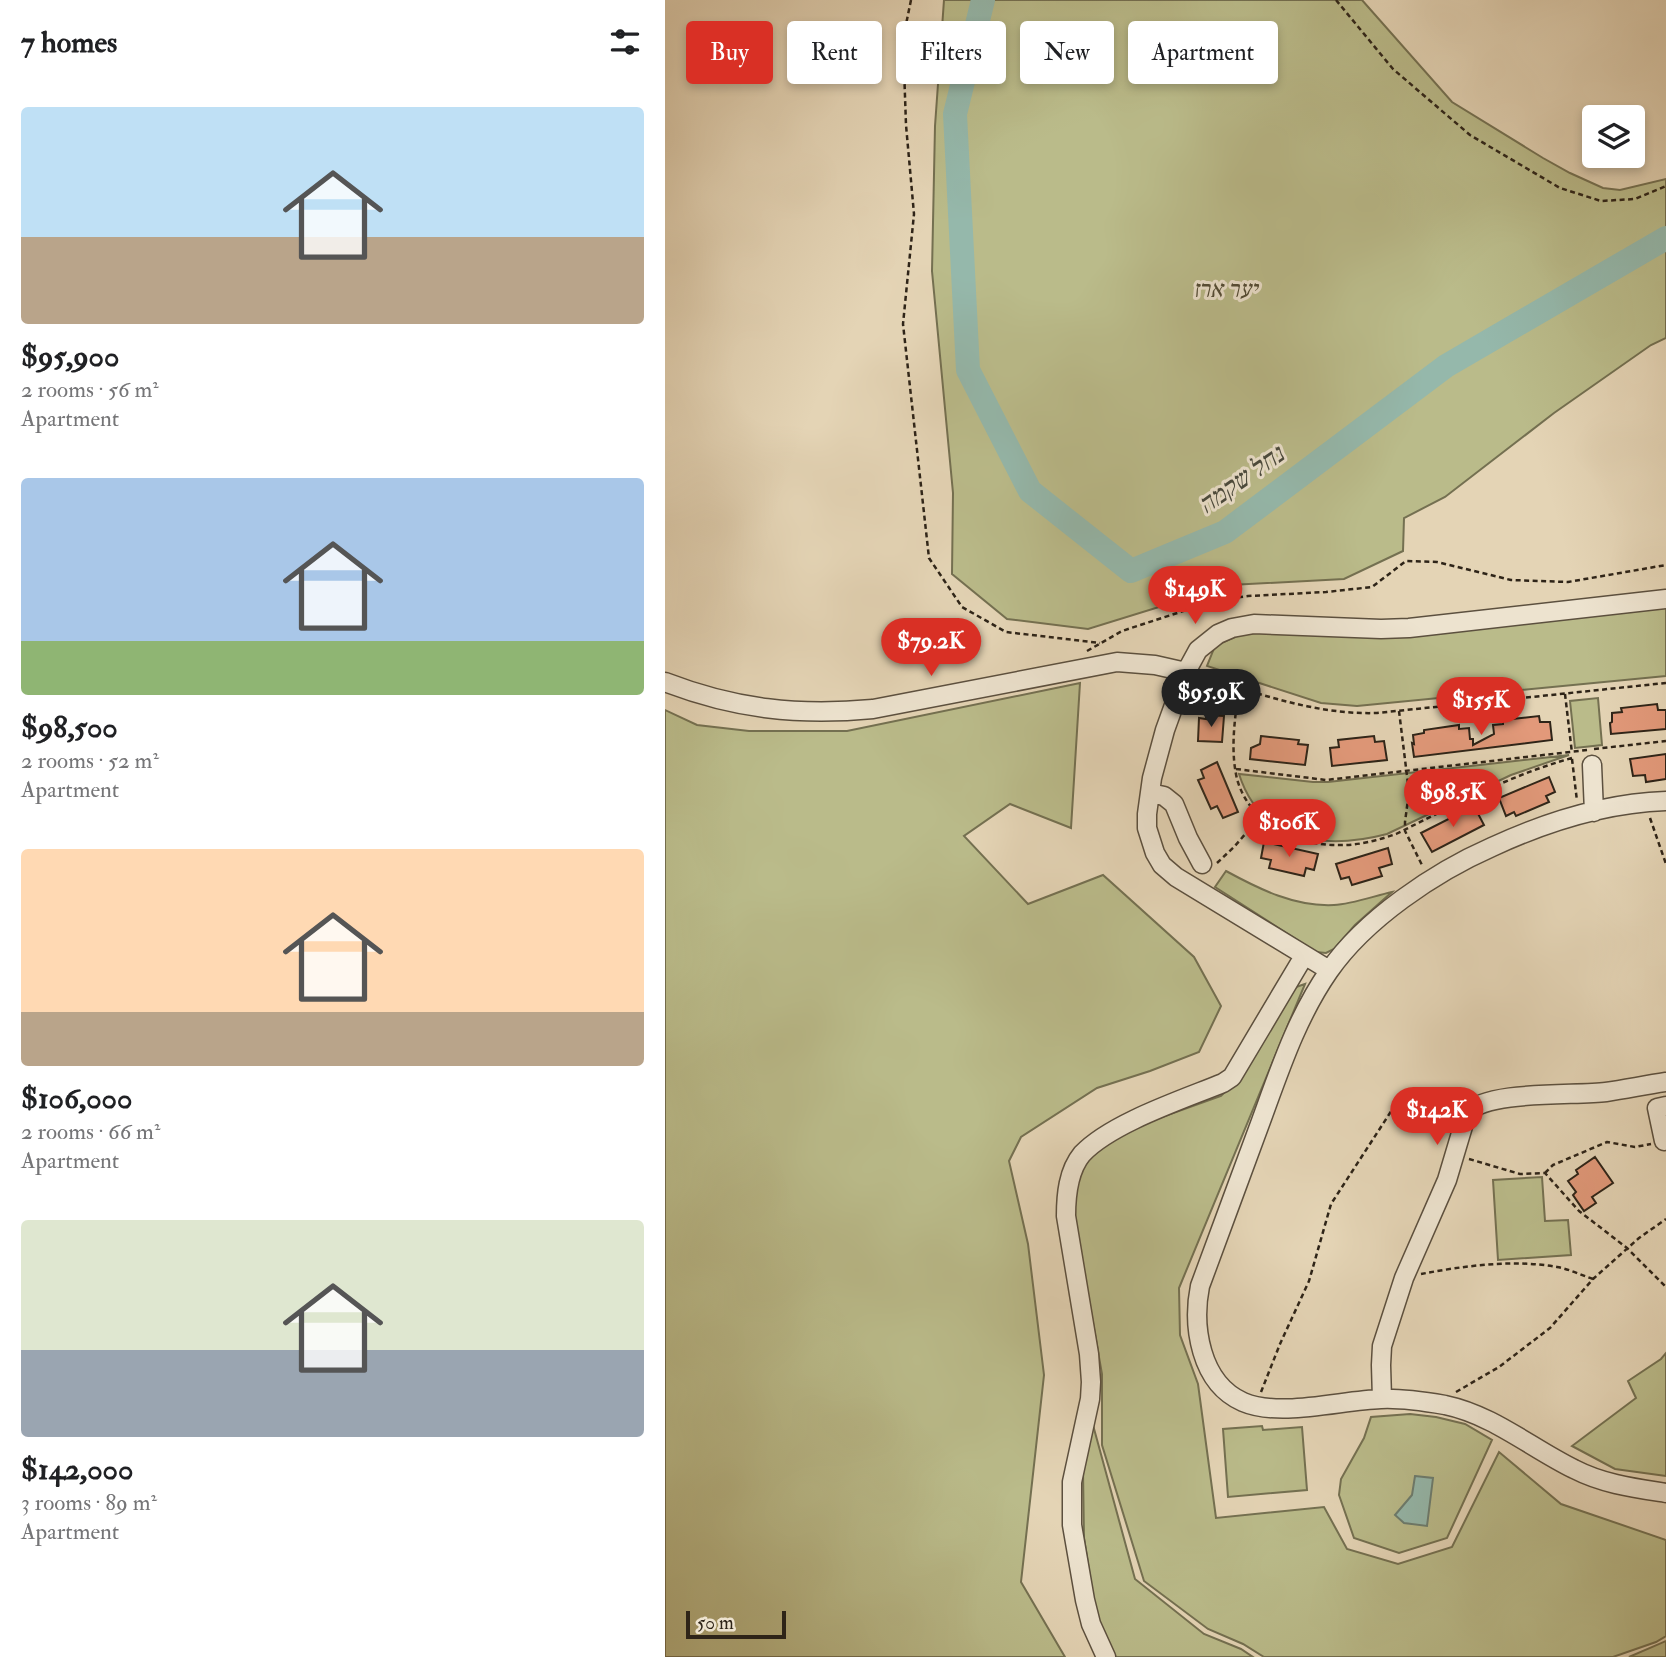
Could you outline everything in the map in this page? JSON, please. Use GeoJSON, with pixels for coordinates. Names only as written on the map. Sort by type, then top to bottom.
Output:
{"type":"FeatureCollection","features":[{"type":"Feature","properties":{"kind":"street"},"geometry":{"type":"LineString","coordinates":[[1329,970],[1191,887],[1162,865],[1154,853],[1147,828],[1147,814],[1158,753],[1187,672],[1198,650],[1218,634],[1254,624],[1409,628],[1666,599]]}},
{"type":"Feature","properties":{"kind":"street"},"geometry":{"type":"LineString","coordinates":[[665,682],[744,705],[804,712],[835,712],[873,709],[1117,662],[1155,665],[1187,672]]}},
{"type":"Feature","properties":{"kind":"street"},"geometry":{"type":"LineString","coordinates":[[1586,813],[1592,765]]}},
{"type":"Feature","properties":{"kind":"street"},"geometry":{"type":"LineString","coordinates":[[1150,793],[1169,799],[1174,804],[1188,838],[1208,866]]}},
{"type":"Feature","properties":{"kind":"street"},"geometry":{"type":"LineString","coordinates":[[1666,801],[1586,813],[1544,825],[1512,837],[1445,870],[1386,913],[1359,937],[1329,970],[1289,1045],[1200,1286],[1196,1320],[1205,1359],[1213,1376],[1227,1392],[1244,1402],[1264,1407],[1289,1408],[1382,1399],[1445,1405],[1494,1423],[1595,1479],[1616,1486],[1666,1493]]}},
{"type":"Feature","properties":{"kind":"street"},"geometry":{"type":"LineString","coordinates":[[1105,1657],[1091,1624],[1072,1525],[1072,1482],[1090,1399],[1091,1382],[1089,1354],[1066,1216],[1068,1185],[1074,1167],[1082,1155],[1096,1143],[1137,1119],[1223,1083],[1232,1076],[1304,956]]}},
{"type":"Feature","properties":{"kind":"street"},"geometry":{"type":"LineString","coordinates":[[1382,1399],[1382,1346],[1404,1278],[1442,1192],[1468,1112],[1473,1106],[1483,1102],[1554,1093],[1605,1092],[1666,1082]]}},
{"type":"Feature","properties":{"kind":"street"},"geometry":{"type":"LineString","coordinates":[[1665,1140],[1657,1108],[1666,1106]]}},
{"type":"Feature","properties":{"kind":"path"},"geometry":{"type":"LineString","coordinates":[[911,0],[903,39],[906,125],[914,214],[903,324],[929,558],[962,607],[1006,632],[1100,643]]}},
{"type":"Feature","properties":{"kind":"path"},"geometry":{"type":"LineString","coordinates":[[1336,0],[1393,69],[1470,135],[1560,188],[1601,201],[1635,199],[1666,186]]}},
{"type":"Feature","properties":{"kind":"path"},"geometry":{"type":"LineString","coordinates":[[1080,656],[1122,631],[1217,600],[1372,587],[1406,561],[1437,562],[1511,580],[1567,582],[1666,565]]}},
{"type":"Feature","properties":{"kind":"path"},"geometry":{"type":"LineString","coordinates":[[1187,672],[1291,703],[1353,714],[1666,683]]}},
{"type":"Feature","properties":{"kind":"path"},"geometry":{"type":"LineString","coordinates":[[1239,688],[1234,745],[1242,792],[1260,816],[1274,828],[1305,841],[1341,845],[1380,839],[1405,830],[1510,780],[1572,758]]}},
{"type":"Feature","properties":{"kind":"path"},"geometry":{"type":"LineString","coordinates":[[1565,694],[1572,758],[1586,813]]}},
{"type":"Feature","properties":{"kind":"path"},"geometry":{"type":"LineString","coordinates":[[1174,706],[1236,712]]}},
{"type":"Feature","properties":{"kind":"path"},"geometry":{"type":"LineString","coordinates":[[1399,710],[1409,800],[1405,830],[1429,880]]}},
{"type":"Feature","properties":{"kind":"path"},"geometry":{"type":"LineString","coordinates":[[1236,769],[1326,780],[1666,741]]}},
{"type":"Feature","properties":{"kind":"path"},"geometry":{"type":"LineString","coordinates":[[1645,803],[1666,864]]}},
{"type":"Feature","properties":{"kind":"path"},"geometry":{"type":"LineString","coordinates":[[1208,866],[1234,847],[1260,816]]}},
{"type":"Feature","properties":{"kind":"path"},"geometry":{"type":"LineString","coordinates":[[1256,1405],[1309,1281],[1331,1204],[1401,1096],[1483,1102]]}},
{"type":"Feature","properties":{"kind":"path"},"geometry":{"type":"LineString","coordinates":[[1545,1174],[1553,1165],[1607,1142],[1635,1147],[1665,1140]]}},
{"type":"Feature","properties":{"kind":"path"},"geometry":{"type":"LineString","coordinates":[[1455,1154],[1520,1174],[1545,1174],[1579,1211],[1627,1248],[1666,1287]]}},
{"type":"Feature","properties":{"kind":"path"},"geometry":{"type":"LineString","coordinates":[[1453,1393],[1499,1367],[1550,1328],[1593,1279],[1639,1238],[1666,1219]]}},
{"type":"Feature","properties":{"kind":"path"},"geometry":{"type":"LineString","coordinates":[[1404,1278],[1505,1263],[1558,1267],[1593,1279]]}},
{"type":"Feature","properties":{"kind":"green space","name":"יער ארז"},"geometry":{"type":"Polygon","coordinates":[[[944,0],[1362,0],[1452,102],[1543,158],[1603,188],[1620,190],[1666,179],[1666,338],[1651,345],[1554,413],[1445,497],[1404,518],[1403,551],[1344,579],[1230,585],[1088,629],[1007,619],[952,574],[953,493],[932,271],[938,84],[1006,84],[1006,21],[942,21],[944,0]]]}},
{"type":"Feature","properties":{"kind":"green space"},"geometry":{"type":"Polygon","coordinates":[[[1666,606],[1666,676],[1357,706],[1321,703],[1207,666],[1215,646],[1241,634],[1666,606]]]}},
{"type":"Feature","properties":{"kind":"green space"},"geometry":{"type":"Polygon","coordinates":[[[1080,683],[1071,828],[1010,804],[964,836],[1028,904],[1103,875],[1194,957],[1221,1006],[1199,1052],[1097,1088],[1021,1137],[1009,1161],[1028,1244],[1044,1375],[1021,1582],[1065,1657],[665,1657],[665,710],[697,725],[749,731],[847,731],[1080,683]]]}},
{"type":"Feature","properties":{"kind":"green space"},"geometry":{"type":"Polygon","coordinates":[[[1205,687],[1233,696],[1232,708],[1189,704],[1196,690],[1205,687]]]}},
{"type":"Feature","properties":{"kind":"green space"},"geometry":{"type":"Polygon","coordinates":[[[1598,698],[1602,745],[1575,748],[1570,701],[1598,698]]]}},
{"type":"Feature","properties":{"kind":"green space"},"geometry":{"type":"Polygon","coordinates":[[[1569,755],[1511,775],[1387,834],[1341,841],[1298,836],[1279,828],[1263,815],[1249,797],[1239,774],[1328,782],[1569,755]]]}},
{"type":"Feature","properties":{"kind":"green space"},"geometry":{"type":"Polygon","coordinates":[[[1226,871],[1291,900],[1320,905],[1356,902],[1392,892],[1355,925],[1334,949],[1326,953],[1316,952],[1215,887],[1226,871]]]}},
{"type":"Feature","properties":{"kind":"green space"},"geometry":{"type":"Polygon","coordinates":[[[1305,984],[1179,1288],[1180,1335],[1198,1384],[1216,1518],[1324,1507],[1347,1549],[1398,1564],[1452,1547],[1499,1452],[1561,1504],[1666,1540],[1666,1636],[1656,1642],[1613,1657],[1264,1657],[1243,1644],[1208,1629],[1144,1581],[1102,1445],[1102,1374],[1072,1191],[1079,1168],[1099,1147],[1123,1131],[1221,1096],[1242,1075],[1290,989],[1305,984]]]}},
{"type":"Feature","properties":{"kind":"green space"},"geometry":{"type":"Polygon","coordinates":[[[1542,1177],[1545,1221],[1568,1220],[1571,1255],[1498,1260],[1493,1180],[1542,1177]]]}},
{"type":"Feature","properties":{"kind":"green space"},"geometry":{"type":"Polygon","coordinates":[[[1666,1353],[1666,1476],[1615,1469],[1572,1446],[1636,1398],[1628,1381],[1666,1353]]]}},
{"type":"Feature","properties":{"kind":"green space"},"geometry":{"type":"Polygon","coordinates":[[[1410,1414],[1465,1424],[1492,1440],[1447,1538],[1399,1553],[1354,1538],[1339,1495],[1341,1479],[1364,1438],[1371,1417],[1410,1414]]]}},
{"type":"Feature","properties":{"kind":"green space"},"geometry":{"type":"Polygon","coordinates":[[[1093,1425],[1135,1579],[1204,1634],[1241,1649],[1253,1657],[1116,1657],[1105,1640],[1094,1603],[1084,1538],[1083,1470],[1093,1425]]]}},
{"type":"Feature","properties":{"kind":"green space"},"geometry":{"type":"Polygon","coordinates":[[[1262,1426],[1263,1430],[1302,1427],[1307,1490],[1228,1497],[1223,1429],[1262,1426]]]}},
{"type":"Feature","properties":{"kind":"green space"},"geometry":{"type":"Polygon","coordinates":[[[1666,1641],[1666,1657],[1629,1657],[1666,1641]]]}},
{"type":"Feature","properties":{"kind":"shaded area"},"geometry":{"type":"Polygon","coordinates":[[[1415,1476],[1433,1478],[1427,1526],[1404,1523],[1395,1515],[1412,1495],[1415,1476]]]}},
{"type":"Feature","properties":{"kind":"building"},"geometry":{"type":"Polygon","coordinates":[[[1657,704],[1658,710],[1666,710],[1666,729],[1611,734],[1612,713],[1622,712],[1621,708],[1657,704]]]}},
{"type":"Feature","properties":{"kind":"building"},"geometry":{"type":"Polygon","coordinates":[[[1206,715],[1224,716],[1222,742],[1198,741],[1199,718],[1206,719],[1206,715]]]}},
{"type":"Feature","properties":{"kind":"building"},"geometry":{"type":"Polygon","coordinates":[[[1539,716],[1540,722],[1550,722],[1552,740],[1414,757],[1413,735],[1424,733],[1424,730],[1459,725],[1459,729],[1469,728],[1473,745],[1494,734],[1493,725],[1503,724],[1503,720],[1539,716]]]}},
{"type":"Feature","properties":{"kind":"building"},"geometry":{"type":"Polygon","coordinates":[[[1261,736],[1299,740],[1298,744],[1308,745],[1305,765],[1250,759],[1251,748],[1260,744],[1261,736]]]}},
{"type":"Feature","properties":{"kind":"building"},"geometry":{"type":"Polygon","coordinates":[[[1374,736],[1375,742],[1384,741],[1387,760],[1332,766],[1330,748],[1339,747],[1338,740],[1374,736]]]}},
{"type":"Feature","properties":{"kind":"building"},"geometry":{"type":"Polygon","coordinates":[[[1666,754],[1666,779],[1646,782],[1645,775],[1633,776],[1630,759],[1666,754]]]}},
{"type":"Feature","properties":{"kind":"building"},"geometry":{"type":"Polygon","coordinates":[[[1217,762],[1238,812],[1223,818],[1217,806],[1211,809],[1198,780],[1204,778],[1201,770],[1217,762]]]}},
{"type":"Feature","properties":{"kind":"building"},"geometry":{"type":"Polygon","coordinates":[[[1549,777],[1555,792],[1546,796],[1549,802],[1516,816],[1514,812],[1506,816],[1499,798],[1549,777]]]}},
{"type":"Feature","properties":{"kind":"building"},"geometry":{"type":"Polygon","coordinates":[[[1474,806],[1484,825],[1432,852],[1421,833],[1474,806]]]}},
{"type":"Feature","properties":{"kind":"building"},"geometry":{"type":"Polygon","coordinates":[[[1264,842],[1318,854],[1314,870],[1306,868],[1304,876],[1269,868],[1271,860],[1261,858],[1264,842]]]}},
{"type":"Feature","properties":{"kind":"building"},"geometry":{"type":"Polygon","coordinates":[[[1388,848],[1392,864],[1379,868],[1382,876],[1352,885],[1349,877],[1341,879],[1336,864],[1388,848]]]}},
{"type":"Feature","properties":{"kind":"building"},"geometry":{"type":"Polygon","coordinates":[[[1595,1157],[1613,1183],[1592,1197],[1596,1203],[1584,1211],[1573,1195],[1576,1192],[1568,1181],[1578,1174],[1576,1170],[1595,1157]]]}},
{"type":"Feature","properties":{"kind":"waterway","name":"נחל שקמה"},"geometry":{"type":"LineString","coordinates":[[983,0],[955,114],[968,370],[1030,491],[1131,571],[1225,532],[1446,366],[1666,238]]}}]}
